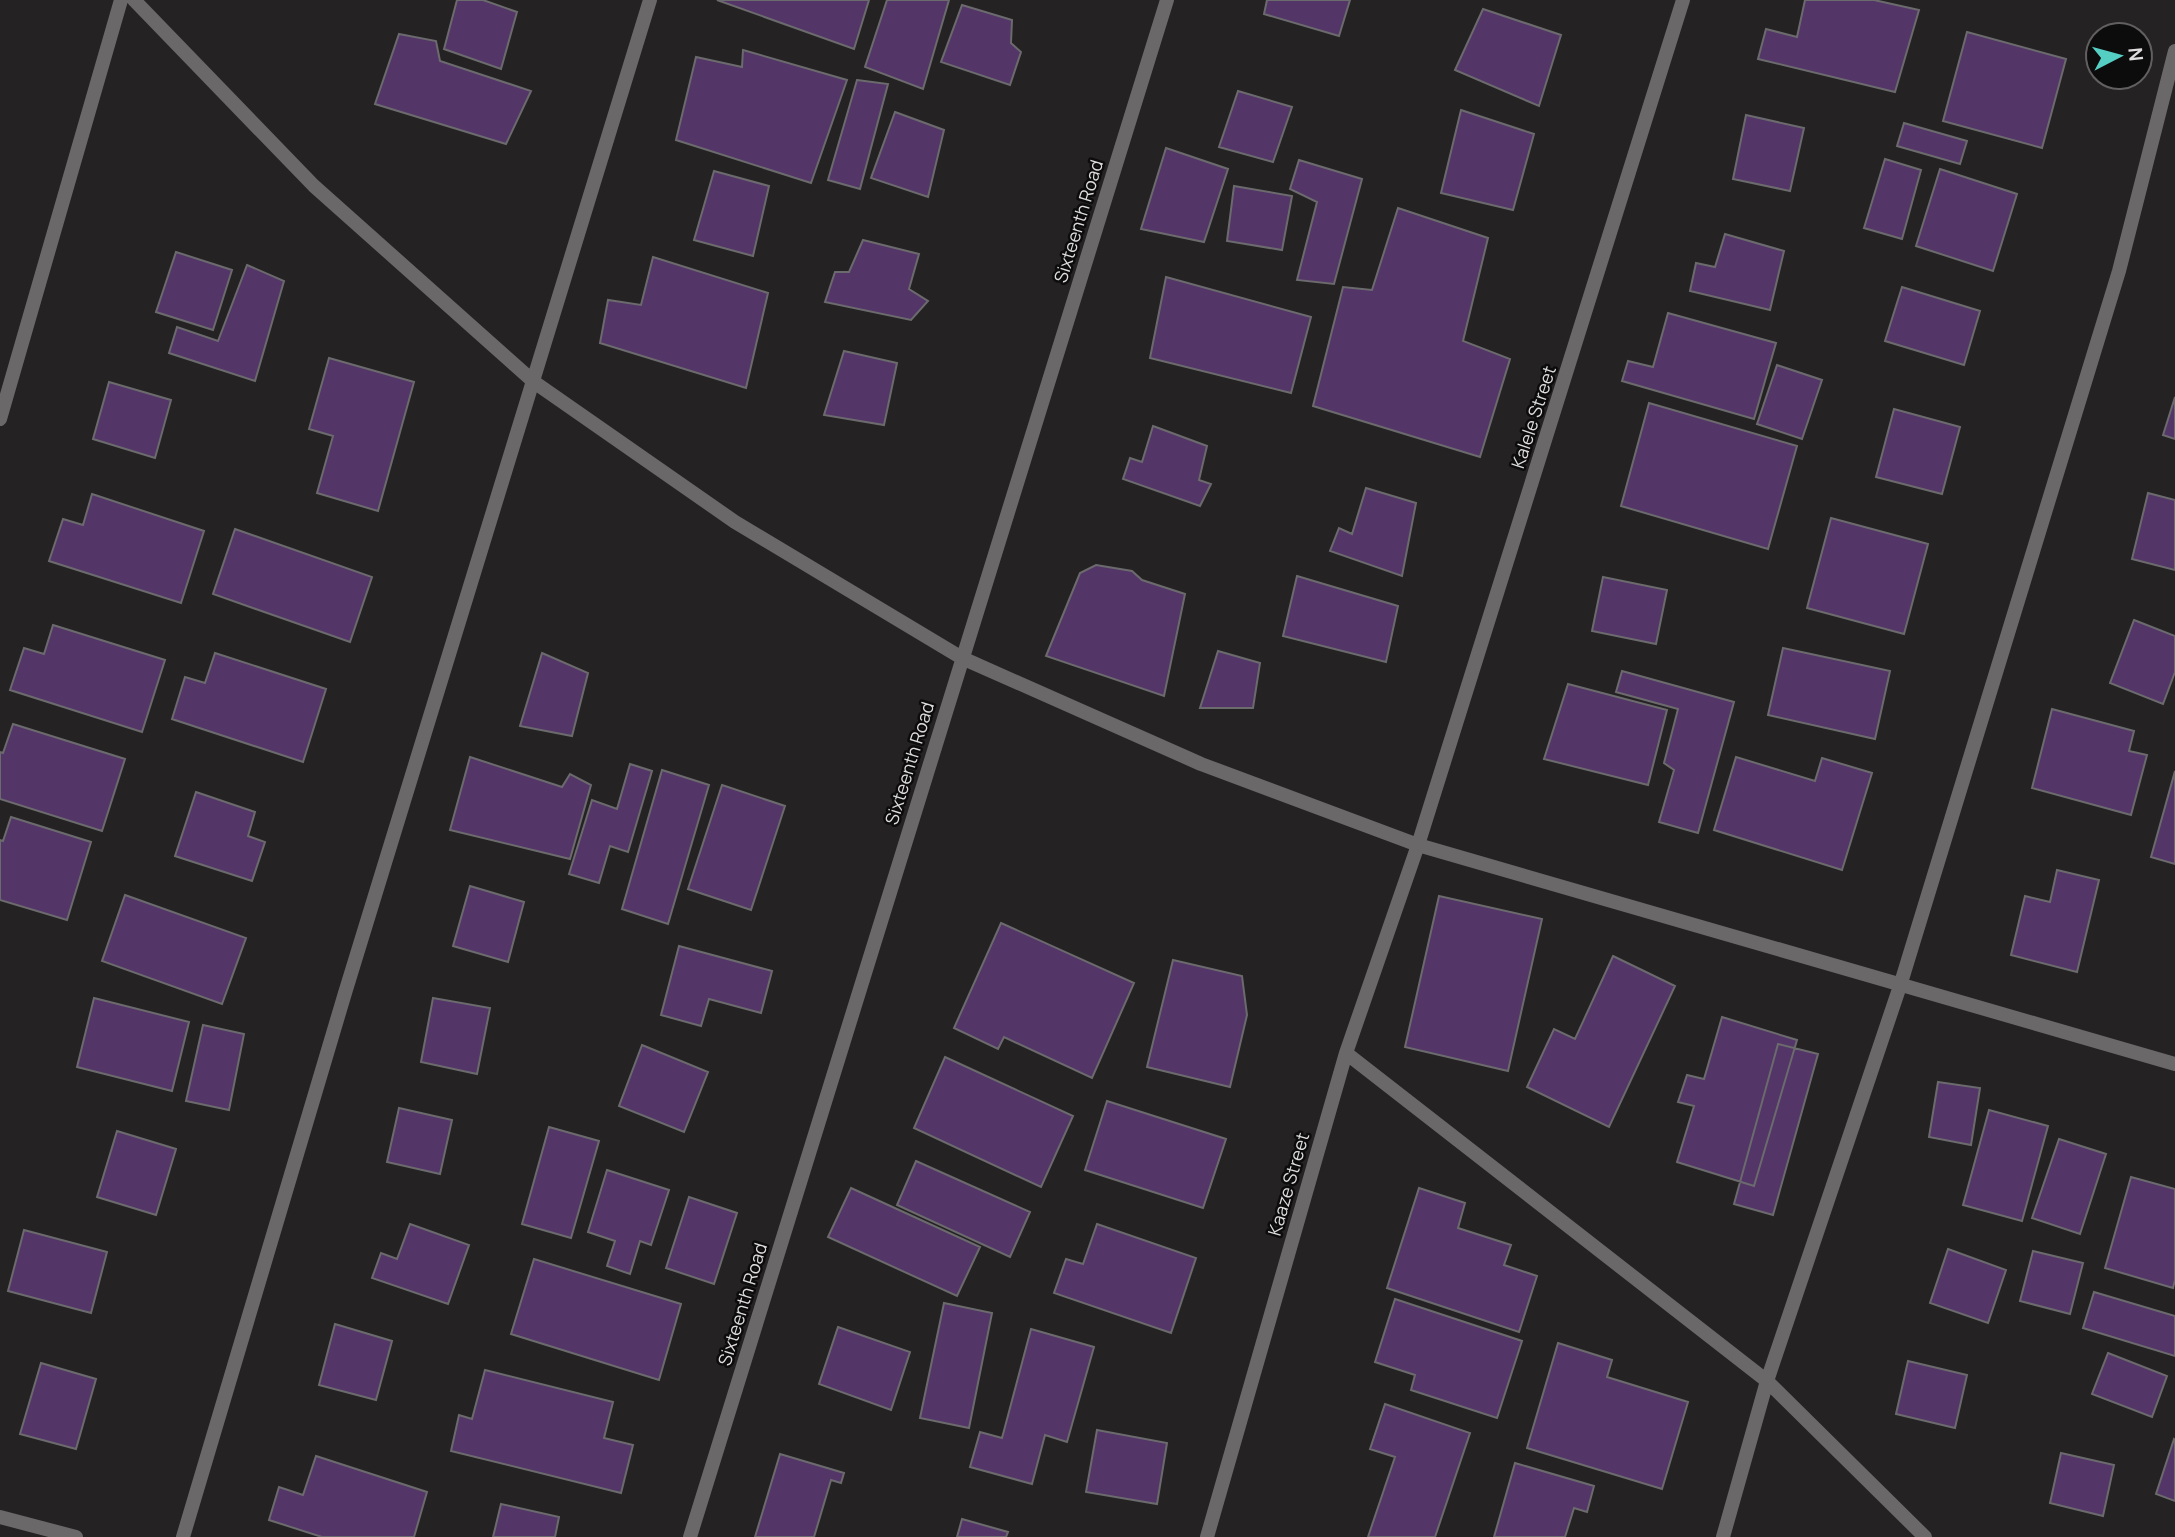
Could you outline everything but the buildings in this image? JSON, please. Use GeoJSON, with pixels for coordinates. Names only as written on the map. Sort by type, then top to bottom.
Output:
{"type":"FeatureCollection","features":[{"type":"Feature","properties":{"kind":"street"},"geometry":{"type":"LineString","coordinates":[[0,419],[121,0]]}},
{"type":"Feature","properties":{"kind":"street"},"geometry":{"type":"LineString","coordinates":[[134,0],[314,186],[534,382],[735,522],[962,658],[1201,764],[1418,845],[2175,1064]]}},
{"type":"Feature","properties":{"kind":"street"},"geometry":{"type":"LineString","coordinates":[[183,1537],[354,966],[650,0]]}},
{"type":"Feature","properties":{"kind":"street","name":"Sixteenth Road"},"geometry":{"type":"LineString","coordinates":[[690,1537],[1167,0]]}},
{"type":"Feature","properties":{"kind":"street","name":"Kalele Street"},"geometry":{"type":"LineString","coordinates":[[1418,845],[1684,0]]}},
{"type":"Feature","properties":{"kind":"street"},"geometry":{"type":"LineString","coordinates":[[1723,1537],[1767,1381],[1900,986],[2119,271],[2175,51]]}},
{"type":"Feature","properties":{"kind":"street","name":"Kaaze Street"},"geometry":{"type":"LineString","coordinates":[[1207,1537],[1346,1053],[1418,845]]}},
{"type":"Feature","properties":{"kind":"street"},"geometry":{"type":"LineString","coordinates":[[1346,1053],[1767,1381],[1925,1537]]}},
{"type":"Feature","properties":{"kind":"street"},"geometry":{"type":"LineString","coordinates":[[0,1517],[76,1537]]}}]}
